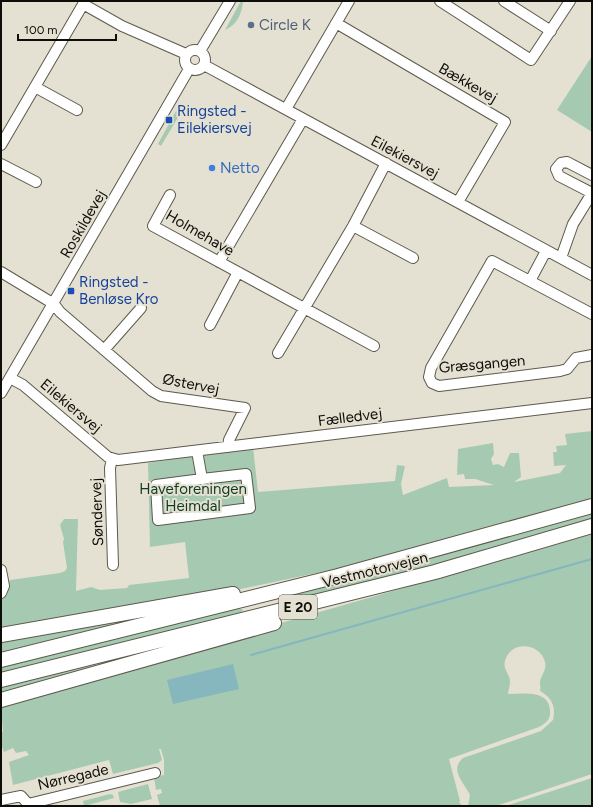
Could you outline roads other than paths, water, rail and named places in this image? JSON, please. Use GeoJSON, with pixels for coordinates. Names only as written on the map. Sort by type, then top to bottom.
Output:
{"type":"FeatureCollection","features":[{"type":"Feature","properties":{"kind":"highway","name":"Vestmotorvejen"},"geometry":{"type":"LineString","coordinates":[[1,660],[338,576],[592,506]]}},
{"type":"Feature","properties":{"kind":"highway","name":"Vestmotorvejen"},"geometry":{"type":"LineString","coordinates":[[1,680],[435,572],[592,526]]}},
{"type":"Feature","properties":{"kind":"highway"},"geometry":{"type":"LineString","coordinates":[[1,700],[410,584],[435,572]]}},
{"type":"Feature","properties":{"kind":"highway"},"geometry":{"type":"LineString","coordinates":[[1,635],[338,576]]}},
{"type":"Feature","properties":{"kind":"street"},"geometry":{"type":"LineString","coordinates":[[200,51],[230,1]]}},
{"type":"Feature","properties":{"kind":"street"},"geometry":{"type":"LineString","coordinates":[[286,109],[349,1]]}},
{"type":"Feature","properties":{"kind":"street"},"geometry":{"type":"LineString","coordinates":[[440,1],[531,60],[570,1]]}},
{"type":"Feature","properties":{"kind":"street"},"geometry":{"type":"LineString","coordinates":[[499,2],[550,31]]}},
{"type":"Feature","properties":{"kind":"street"},"geometry":{"type":"LineString","coordinates":[[1,145],[84,3],[122,26],[186,54]]}},
{"type":"Feature","properties":{"kind":"street","name":"Bækkevej"},"geometry":{"type":"LineString","coordinates":[[336,23],[505,122],[458,202]]}},
{"type":"Feature","properties":{"kind":"street"},"geometry":{"type":"LineString","coordinates":[[192,50],[200,51],[205,57],[204,65],[198,70],[189,69],[184,62],[186,54],[192,50]]}},
{"type":"Feature","properties":{"kind":"street","name":"Eilekiersvej"},"geometry":{"type":"LineString","coordinates":[[204,65],[592,275]]}},
{"type":"Feature","properties":{"kind":"street","name":"Roskildevej"},"geometry":{"type":"LineString","coordinates":[[1,393],[189,69]]}},
{"type":"Feature","properties":{"kind":"street"},"geometry":{"type":"LineString","coordinates":[[35,87],[77,110]]}},
{"type":"Feature","properties":{"kind":"street"},"geometry":{"type":"LineString","coordinates":[[219,262],[303,119]]}},
{"type":"Feature","properties":{"kind":"street"},"geometry":{"type":"LineString","coordinates":[[561,258],[573,224],[592,193],[559,176],[556,169],[562,163],[567,162],[592,175]]}},
{"type":"Feature","properties":{"kind":"street"},"geometry":{"type":"LineString","coordinates":[[278,353],[353,226],[386,163]]}},
{"type":"Feature","properties":{"kind":"street"},"geometry":{"type":"LineString","coordinates":[[1,164],[36,182]]}},
{"type":"Feature","properties":{"kind":"street","name":"Holmehave"},"geometry":{"type":"LineString","coordinates":[[170,195],[153,226],[374,346]]}},
{"type":"Feature","properties":{"kind":"street"},"geometry":{"type":"LineString","coordinates":[[353,226],[413,258]]}},
{"type":"Feature","properties":{"kind":"street"},"geometry":{"type":"LineString","coordinates":[[530,281],[546,251]]}},
{"type":"Feature","properties":{"kind":"street","name":"Græsgangen"},"geometry":{"type":"LineString","coordinates":[[592,314],[492,261],[429,374],[430,381],[435,385],[442,386],[560,372],[567,369],[576,358],[592,356]]}},
{"type":"Feature","properties":{"kind":"street","name":"Østervej"},"geometry":{"type":"LineString","coordinates":[[1,272],[54,304],[60,312],[152,391],[161,396],[245,408],[228,440],[228,447]]}},
{"type":"Feature","properties":{"kind":"street","name":"Holmehave"},"geometry":{"type":"LineString","coordinates":[[210,325],[238,272]]}},
{"type":"Feature","properties":{"kind":"street"},"geometry":{"type":"LineString","coordinates":[[104,350],[141,308]]}},
{"type":"Feature","properties":{"kind":"street","name":"Eilekiersvej"},"geometry":{"type":"LineString","coordinates":[[10,378],[23,385],[112,459]]}},
{"type":"Feature","properties":{"kind":"street","name":"Fælledvej"},"geometry":{"type":"LineString","coordinates":[[112,459],[125,460],[592,403]]}},
{"type":"Feature","properties":{"kind":"street"},"geometry":{"type":"LineString","coordinates":[[198,451],[202,479]]}},
{"type":"Feature","properties":{"kind":"street","name":"Søndervej"},"geometry":{"type":"LineString","coordinates":[[112,459],[110,468],[113,565]]}},
{"type":"Feature","properties":{"kind":"street"},"geometry":{"type":"LineString","coordinates":[[246,474],[250,508],[158,520],[156,485],[202,479],[246,474]]}},
{"type":"Feature","properties":{"kind":"street"},"geometry":{"type":"LineString","coordinates":[[1,570],[4,586],[1,593]]}},
{"type":"Feature","properties":{"kind":"street","name":"Nørregade"},"geometry":{"type":"LineString","coordinates":[[1,800],[21,796],[28,804],[155,773]]}},
{"type":"Feature","properties":{"kind":"water"},"geometry":{"type":"Polygon","coordinates":[[[233,664],[239,689],[173,704],[167,680],[233,664]]]}},
{"type":"Feature","properties":{"kind":"waterway"},"geometry":{"type":"LineString","coordinates":[[251,655],[592,559]]}},
{"type":"Feature","properties":{"kind":"place","name":"Circle K"},"geometry":{"type":"Point","coordinates":[251,25]}},
{"type":"Feature","properties":{"kind":"place","name":"Ringsted - Eilekiersvej"},"geometry":{"type":"Point","coordinates":[169,120]}},
{"type":"Feature","properties":{"kind":"place","name":"Netto"},"geometry":{"type":"Point","coordinates":[212,168]}},
{"type":"Feature","properties":{"kind":"place","name":"Ringsted - Benløse Kro"},"geometry":{"type":"Point","coordinates":[71,291]}},
{"type":"Feature","properties":{"kind":"park label","name":"Haveforeningen Heimdal"},"geometry":{"type":"Point","coordinates":[193,498]}}]}
